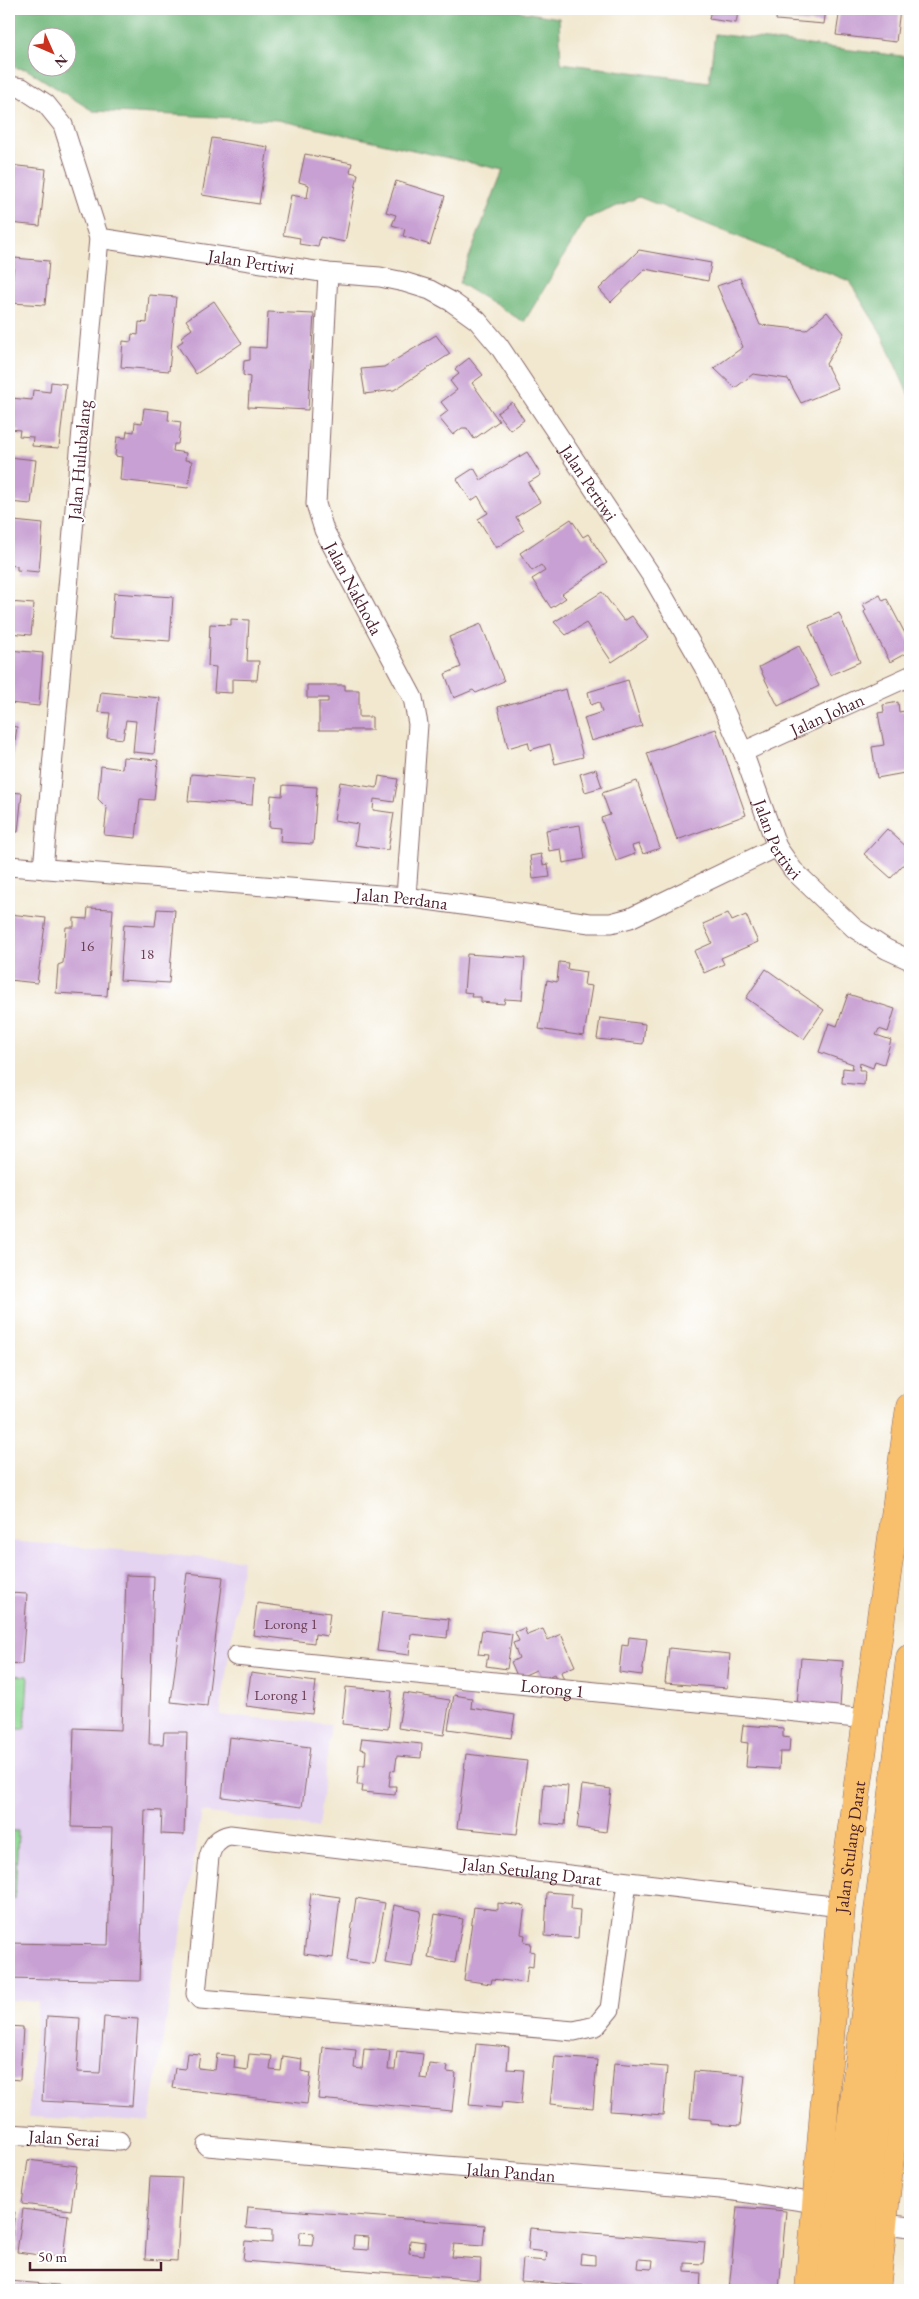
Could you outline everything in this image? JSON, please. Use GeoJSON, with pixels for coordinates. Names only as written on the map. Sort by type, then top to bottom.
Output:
{"type":"FeatureCollection","features":[{"type":"Feature","properties":{"kind":"main road","name":"Jalan Stulang Darat"},"geometry":{"type":"LineString","coordinates":[[809,2290],[842,1907],[910,1407]]}},
{"type":"Feature","properties":{"kind":"main road"},"geometry":{"type":"LineString","coordinates":[[830,2290],[910,1658]]}},
{"type":"Feature","properties":{"kind":"main road"},"geometry":{"type":"LineString","coordinates":[[855,2290],[910,1826]]}},
{"type":"Feature","properties":{"kind":"main road"},"geometry":{"type":"LineString","coordinates":[[876,2290],[897,2226],[910,1970]]}},
{"type":"Feature","properties":{"kind":"street","name":"Jalan Hulubalang"},"geometry":{"type":"LineString","coordinates":[[9,86],[22,88],[46,104],[62,125],[99,238],[43,870]]}},
{"type":"Feature","properties":{"kind":"street","name":"Jalan Pertiwi"},"geometry":{"type":"LineString","coordinates":[[99,238],[328,273],[380,276],[430,290],[477,320],[499,346],[653,578],[708,674],[743,752],[777,847],[793,870],[854,928],[886,949],[910,960]]}},
{"type":"Feature","properties":{"kind":"street","name":"Jalan Nakhoda"},"geometry":{"type":"LineString","coordinates":[[328,273],[316,504],[324,530],[413,698],[417,714],[418,724],[406,897]]}},
{"type":"Feature","properties":{"kind":"street","name":"Jalan Johan"},"geometry":{"type":"LineString","coordinates":[[743,752],[910,676]]}},
{"type":"Feature","properties":{"kind":"street","name":"Jalan Perdana"},"geometry":{"type":"LineString","coordinates":[[9,866],[406,897],[590,923],[611,923],[630,918],[777,847]]}},
{"type":"Feature","properties":{"kind":"street","name":"Lorong 1"},"geometry":{"type":"LineString","coordinates":[[236,1656],[867,1719]]}},
{"type":"Feature","properties":{"kind":"street","name":"Jalan Setulang Darat"},"geometry":{"type":"LineString","coordinates":[[627,1882],[610,2009],[596,2026],[574,2031],[200,1999],[196,1994],[209,1857],[212,1849],[221,1838],[230,1836],[627,1882],[842,1907]]}},
{"type":"Feature","properties":{"kind":"street","name":"Jalan Serai"},"geometry":{"type":"LineString","coordinates":[[9,2134],[119,2141]]}},
{"type":"Feature","properties":{"kind":"street","name":"Jalan Pandan"},"geometry":{"type":"LineString","coordinates":[[207,2146],[722,2190],[816,2203]]}},
{"type":"Feature","properties":{"kind":"shaded area"},"geometry":{"type":"Polygon","coordinates":[[[9,1541],[243,1560],[220,1715],[331,1724],[318,1828],[202,1812],[149,2122],[28,2117],[38,2002],[9,2000],[9,1541]]]}},
{"type":"Feature","properties":{"kind":"green space"},"geometry":{"type":"Polygon","coordinates":[[[9,9],[506,9],[559,18],[561,63],[709,82],[715,34],[910,57],[910,398],[880,331],[849,281],[639,197],[586,219],[524,322],[459,283],[503,170],[278,120],[93,111],[40,78],[78,78],[78,28],[28,28],[28,70],[9,67],[9,9]]]}},
{"type":"Feature","properties":{"kind":"green space"},"geometry":{"type":"Polygon","coordinates":[[[9,1675],[28,1676],[25,1729],[9,1729],[9,1675]]]}},
{"type":"Feature","properties":{"kind":"green space"},"geometry":{"type":"Polygon","coordinates":[[[9,1831],[18,1831],[15,1899],[9,1899],[9,1831]]]}},
{"type":"Feature","properties":{"kind":"building"},"geometry":{"type":"Polygon","coordinates":[[[711,9],[754,9],[753,14],[738,12],[736,23],[709,19],[711,9]]]}},
{"type":"Feature","properties":{"kind":"building"},"geometry":{"type":"Polygon","coordinates":[[[777,9],[826,9],[824,24],[776,20],[777,9]]]}},
{"type":"Feature","properties":{"kind":"building"},"geometry":{"type":"Polygon","coordinates":[[[840,9],[900,9],[896,42],[836,35],[840,9]]]}},
{"type":"Feature","properties":{"kind":"building"},"geometry":{"type":"Polygon","coordinates":[[[212,138],[268,147],[259,204],[202,195],[212,138]]]}},
{"type":"Feature","properties":{"kind":"building"},"geometry":{"type":"Polygon","coordinates":[[[305,154],[352,163],[350,172],[358,174],[345,242],[320,237],[318,247],[299,244],[300,238],[283,235],[291,195],[307,198],[309,185],[299,182],[305,154]]]}},
{"type":"Feature","properties":{"kind":"building"},"geometry":{"type":"Polygon","coordinates":[[[9,165],[46,169],[40,226],[9,223],[9,165]]]}},
{"type":"Feature","properties":{"kind":"building"},"geometry":{"type":"Polygon","coordinates":[[[396,181],[445,196],[430,245],[403,236],[405,229],[392,225],[396,215],[386,212],[396,181]]]}},
{"type":"Feature","properties":{"kind":"building"},"geometry":{"type":"Polygon","coordinates":[[[639,250],[711,263],[708,281],[645,269],[611,302],[599,289],[639,250]]]}},
{"type":"Feature","properties":{"kind":"building"},"geometry":{"type":"Polygon","coordinates":[[[14,258],[49,261],[45,305],[11,303],[14,258]]]}},
{"type":"Feature","properties":{"kind":"building"},"geometry":{"type":"Polygon","coordinates":[[[740,278],[760,325],[806,330],[827,312],[844,333],[826,364],[838,388],[801,403],[788,379],[753,374],[735,388],[714,368],[743,347],[717,286],[740,278]]]}},
{"type":"Feature","properties":{"kind":"building"},"geometry":{"type":"Polygon","coordinates":[[[149,295],[176,297],[169,371],[121,367],[123,341],[131,342],[132,334],[138,335],[139,322],[147,323],[149,295]]]}},
{"type":"Feature","properties":{"kind":"building"},"geometry":{"type":"Polygon","coordinates":[[[214,301],[242,343],[196,374],[177,345],[183,341],[181,337],[192,329],[186,320],[214,301]]]}},
{"type":"Feature","properties":{"kind":"building"},"geometry":{"type":"Polygon","coordinates":[[[268,312],[314,314],[308,410],[248,407],[250,377],[243,375],[244,361],[250,360],[250,347],[266,348],[268,312]]]}},
{"type":"Feature","properties":{"kind":"building"},"geometry":{"type":"Polygon","coordinates":[[[436,335],[450,354],[394,390],[365,394],[361,369],[384,367],[436,335]]]}},
{"type":"Feature","properties":{"kind":"building"},"geometry":{"type":"Polygon","coordinates":[[[469,358],[483,375],[472,383],[499,421],[474,439],[467,428],[462,428],[453,435],[439,418],[448,411],[441,402],[457,390],[450,381],[459,374],[455,369],[469,358]]]}},
{"type":"Feature","properties":{"kind":"building"},"geometry":{"type":"Polygon","coordinates":[[[51,382],[66,384],[59,448],[32,446],[33,437],[19,436],[20,430],[10,429],[9,401],[11,402],[11,398],[32,400],[33,390],[50,392],[51,382]]]}},
{"type":"Feature","properties":{"kind":"building"},"geometry":{"type":"Polygon","coordinates":[[[512,402],[524,420],[510,430],[497,413],[512,402]]]}},
{"type":"Feature","properties":{"kind":"building"},"geometry":{"type":"Polygon","coordinates":[[[144,408],[169,411],[168,420],[181,422],[178,444],[174,444],[173,451],[186,453],[185,460],[192,461],[188,488],[120,480],[122,457],[115,456],[117,437],[126,438],[127,431],[134,432],[135,422],[142,423],[144,408]]]}},
{"type":"Feature","properties":{"kind":"building"},"geometry":{"type":"Polygon","coordinates":[[[527,452],[541,475],[528,483],[540,502],[516,517],[524,530],[496,548],[478,519],[488,513],[478,496],[471,501],[457,479],[474,468],[481,480],[527,452]]]}},
{"type":"Feature","properties":{"kind":"building"},"geometry":{"type":"Polygon","coordinates":[[[9,457],[36,460],[31,504],[9,502],[9,457]]]}},
{"type":"Feature","properties":{"kind":"building"},"geometry":{"type":"Polygon","coordinates":[[[571,519],[583,537],[588,534],[607,563],[562,594],[566,598],[551,608],[532,579],[545,571],[541,565],[532,571],[520,553],[571,519]]]}},
{"type":"Feature","properties":{"kind":"building"},"geometry":{"type":"Polygon","coordinates":[[[14,521],[43,524],[39,572],[17,570],[17,566],[9,565],[9,538],[12,539],[14,521]]]}},
{"type":"Feature","properties":{"kind":"building"},"geometry":{"type":"Polygon","coordinates":[[[602,592],[624,621],[632,616],[648,638],[612,662],[586,623],[566,635],[554,622],[602,592]]]}},
{"type":"Feature","properties":{"kind":"building"},"geometry":{"type":"Polygon","coordinates":[[[114,593],[173,597],[170,641],[111,637],[114,593]]]}},
{"type":"Feature","properties":{"kind":"building"},"geometry":{"type":"Polygon","coordinates":[[[880,595],[883,601],[887,599],[910,643],[910,651],[890,662],[864,612],[866,610],[863,604],[880,595]]]}},
{"type":"Feature","properties":{"kind":"building"},"geometry":{"type":"Polygon","coordinates":[[[9,602],[34,604],[31,635],[9,633],[9,602]]]}},
{"type":"Feature","properties":{"kind":"building"},"geometry":{"type":"Polygon","coordinates":[[[839,613],[860,662],[830,675],[809,626],[839,613]]]}},
{"type":"Feature","properties":{"kind":"building"},"geometry":{"type":"Polygon","coordinates":[[[231,619],[249,620],[247,661],[259,661],[257,680],[232,679],[232,693],[214,692],[216,667],[208,666],[210,624],[231,625],[231,619]]]}},
{"type":"Feature","properties":{"kind":"building"},"geometry":{"type":"Polygon","coordinates":[[[481,624],[504,681],[476,693],[473,690],[454,698],[445,674],[461,667],[449,637],[481,624]]]}},
{"type":"Feature","properties":{"kind":"building"},"geometry":{"type":"Polygon","coordinates":[[[799,646],[819,686],[778,706],[759,667],[799,646]]]}},
{"type":"Feature","properties":{"kind":"building"},"geometry":{"type":"Polygon","coordinates":[[[9,650],[43,653],[39,706],[9,703],[9,650]]]}},
{"type":"Feature","properties":{"kind":"building"},"geometry":{"type":"Polygon","coordinates":[[[628,680],[642,726],[591,741],[584,718],[602,712],[599,702],[591,705],[588,692],[628,680]]]}},
{"type":"Feature","properties":{"kind":"building"},"geometry":{"type":"Polygon","coordinates":[[[307,685],[345,685],[345,690],[359,690],[359,717],[372,717],[372,730],[319,730],[319,702],[328,702],[328,698],[307,698],[307,685]]]}},
{"type":"Feature","properties":{"kind":"building"},"geometry":{"type":"Polygon","coordinates":[[[566,689],[583,757],[555,764],[550,744],[530,750],[528,742],[508,748],[498,707],[566,689]]]}},
{"type":"Feature","properties":{"kind":"building"},"geometry":{"type":"Polygon","coordinates":[[[101,692],[160,698],[154,754],[133,752],[136,721],[126,720],[123,739],[107,737],[110,713],[98,712],[101,692]]]}},
{"type":"Feature","properties":{"kind":"building"},"geometry":{"type":"Polygon","coordinates":[[[898,702],[899,712],[910,710],[910,772],[877,778],[872,747],[884,745],[878,713],[884,712],[883,705],[898,702]]]}},
{"type":"Feature","properties":{"kind":"building"},"geometry":{"type":"Polygon","coordinates":[[[9,726],[17,727],[11,768],[9,768],[9,726]]]}},
{"type":"Feature","properties":{"kind":"building"},"geometry":{"type":"Polygon","coordinates":[[[716,729],[746,815],[677,840],[647,753],[716,729]]]}},
{"type":"Feature","properties":{"kind":"building"},"geometry":{"type":"Polygon","coordinates":[[[123,757],[158,760],[154,800],[140,799],[136,838],[104,835],[107,808],[98,799],[101,766],[122,769],[123,757]]]}},
{"type":"Feature","properties":{"kind":"building"},"geometry":{"type":"Polygon","coordinates":[[[596,769],[602,787],[585,792],[580,774],[596,769]]]}},
{"type":"Feature","properties":{"kind":"building"},"geometry":{"type":"Polygon","coordinates":[[[191,774],[254,779],[252,805],[188,801],[191,774]]]}},
{"type":"Feature","properties":{"kind":"building"},"geometry":{"type":"Polygon","coordinates":[[[379,776],[398,779],[394,802],[374,799],[373,810],[394,813],[388,850],[355,845],[358,824],[334,820],[340,782],[377,788],[379,776]]]}},
{"type":"Feature","properties":{"kind":"building"},"geometry":{"type":"Polygon","coordinates":[[[637,781],[660,848],[643,854],[639,844],[632,846],[635,854],[616,861],[601,818],[610,815],[602,793],[637,781]]]}},
{"type":"Feature","properties":{"kind":"building"},"geometry":{"type":"Polygon","coordinates":[[[283,785],[317,787],[313,844],[280,842],[281,828],[269,827],[271,795],[282,796],[283,785]]]}},
{"type":"Feature","properties":{"kind":"building"},"geometry":{"type":"Polygon","coordinates":[[[9,792],[22,793],[18,832],[9,832],[9,792]]]}},
{"type":"Feature","properties":{"kind":"building"},"geometry":{"type":"Polygon","coordinates":[[[580,825],[585,859],[563,863],[561,849],[549,851],[546,830],[580,825]]]}},
{"type":"Feature","properties":{"kind":"building"},"geometry":{"type":"Polygon","coordinates":[[[887,829],[910,850],[910,857],[891,878],[864,854],[887,829]]]}},
{"type":"Feature","properties":{"kind":"building"},"geometry":{"type":"Polygon","coordinates":[[[541,854],[543,865],[548,864],[550,877],[533,879],[530,856],[541,854]]]}},
{"type":"Feature","properties":{"kind":"building"},"geometry":{"type":"Polygon","coordinates":[[[88,908],[113,909],[107,996],[56,993],[58,965],[63,963],[66,927],[74,927],[74,918],[87,919],[88,908]]]}},
{"type":"Feature","properties":{"kind":"building"},"geometry":{"type":"Polygon","coordinates":[[[157,909],[175,910],[169,983],[120,980],[124,924],[155,926],[157,909]]]}},
{"type":"Feature","properties":{"kind":"building"},"geometry":{"type":"Polygon","coordinates":[[[728,913],[732,921],[746,915],[758,942],[721,958],[724,964],[704,973],[694,951],[712,943],[703,924],[728,913]]]}},
{"type":"Feature","properties":{"kind":"building"},"geometry":{"type":"Polygon","coordinates":[[[9,914],[46,918],[37,983],[9,980],[9,914]]]}},
{"type":"Feature","properties":{"kind":"building"},"geometry":{"type":"Polygon","coordinates":[[[467,954],[525,958],[522,1000],[505,999],[504,1004],[481,1002],[481,997],[471,997],[472,993],[464,992],[467,954]]]}},
{"type":"Feature","properties":{"kind":"building"},"geometry":{"type":"Polygon","coordinates":[[[559,962],[568,963],[567,969],[586,972],[584,985],[592,986],[584,1036],[539,1029],[547,980],[557,982],[559,962]]]}},
{"type":"Feature","properties":{"kind":"building"},"geometry":{"type":"Polygon","coordinates":[[[766,969],[824,1010],[804,1039],[746,998],[766,969]]]}},
{"type":"Feature","properties":{"kind":"building"},"geometry":{"type":"Polygon","coordinates":[[[848,994],[895,1009],[888,1032],[879,1029],[876,1035],[891,1040],[884,1064],[875,1061],[873,1068],[860,1063],[859,1070],[865,1070],[864,1085],[842,1083],[843,1068],[852,1069],[853,1064],[819,1052],[829,1023],[837,1026],[848,994]]]}},
{"type":"Feature","properties":{"kind":"building"},"geometry":{"type":"Polygon","coordinates":[[[600,1018],[645,1024],[643,1044],[597,1039],[600,1018]]]}},
{"type":"Feature","properties":{"kind":"building"},"geometry":{"type":"Polygon","coordinates":[[[187,1573],[223,1577],[207,1706],[171,1702],[187,1573]]]}},
{"type":"Feature","properties":{"kind":"building"},"geometry":{"type":"Polygon","coordinates":[[[126,1575],[154,1576],[149,1744],[163,1744],[164,1732],[187,1732],[184,1835],[161,1834],[162,1811],[145,1810],[140,1981],[9,1978],[9,1943],[108,1945],[112,1828],[71,1827],[74,1728],[121,1730],[126,1575]]]}},
{"type":"Feature","properties":{"kind":"building"},"geometry":{"type":"Polygon","coordinates":[[[9,1593],[27,1594],[22,1664],[9,1663],[9,1593]]]}},
{"type":"Feature","properties":{"kind":"building"},"geometry":{"type":"Polygon","coordinates":[[[257,1603],[330,1613],[327,1636],[315,1634],[314,1643],[253,1635],[257,1603]]]}},
{"type":"Feature","properties":{"kind":"building"},"geometry":{"type":"Polygon","coordinates":[[[382,1612],[449,1619],[447,1638],[411,1634],[409,1655],[377,1651],[382,1612]]]}},
{"type":"Feature","properties":{"kind":"building"},"geometry":{"type":"Polygon","coordinates":[[[524,1628],[527,1635],[543,1629],[548,1640],[561,1634],[575,1666],[561,1672],[564,1680],[558,1682],[554,1674],[541,1680],[536,1670],[518,1678],[511,1662],[519,1658],[513,1643],[519,1641],[515,1632],[524,1628]]]}},
{"type":"Feature","properties":{"kind":"building"},"geometry":{"type":"Polygon","coordinates":[[[482,1630],[512,1634],[507,1669],[486,1666],[488,1655],[478,1654],[482,1630]]]}},
{"type":"Feature","properties":{"kind":"building"},"geometry":{"type":"Polygon","coordinates":[[[629,1637],[647,1639],[642,1675],[619,1672],[622,1645],[628,1646],[629,1637]]]}},
{"type":"Feature","properties":{"kind":"building"},"geometry":{"type":"Polygon","coordinates":[[[669,1648],[730,1654],[727,1688],[665,1683],[669,1648]]]}},
{"type":"Feature","properties":{"kind":"building"},"geometry":{"type":"Polygon","coordinates":[[[801,1658],[843,1661],[840,1708],[797,1705],[801,1658]]]}},
{"type":"Feature","properties":{"kind":"building"},"geometry":{"type":"Polygon","coordinates":[[[251,1673],[316,1682],[312,1714],[246,1706],[251,1673]]]}},
{"type":"Feature","properties":{"kind":"building"},"geometry":{"type":"Polygon","coordinates":[[[346,1687],[392,1691],[388,1729],[342,1724],[346,1687]]]}},
{"type":"Feature","properties":{"kind":"building"},"geometry":{"type":"Polygon","coordinates":[[[404,1693],[450,1700],[444,1735],[398,1728],[404,1693]]]}},
{"type":"Feature","properties":{"kind":"building"},"geometry":{"type":"Polygon","coordinates":[[[454,1695],[472,1698],[471,1708],[515,1715],[511,1738],[448,1729],[454,1695]]]}},
{"type":"Feature","properties":{"kind":"building"},"geometry":{"type":"Polygon","coordinates":[[[743,1725],[783,1728],[783,1737],[790,1738],[789,1752],[780,1752],[779,1769],[746,1767],[748,1743],[741,1742],[743,1725]]]}},
{"type":"Feature","properties":{"kind":"building"},"geometry":{"type":"Polygon","coordinates":[[[229,1737],[310,1747],[302,1807],[222,1797],[229,1737]]]}},
{"type":"Feature","properties":{"kind":"building"},"geometry":{"type":"Polygon","coordinates":[[[362,1738],[422,1744],[421,1758],[397,1756],[395,1771],[391,1770],[389,1786],[396,1786],[395,1795],[362,1792],[363,1785],[357,1785],[359,1765],[365,1765],[366,1750],[360,1749],[362,1738]]]}},
{"type":"Feature","properties":{"kind":"building"},"geometry":{"type":"Polygon","coordinates":[[[466,1754],[527,1761],[517,1834],[457,1828],[466,1754]]]}},
{"type":"Feature","properties":{"kind":"building"},"geometry":{"type":"Polygon","coordinates":[[[544,1784],[568,1786],[565,1825],[541,1823],[544,1784]]]}},
{"type":"Feature","properties":{"kind":"building"},"geometry":{"type":"Polygon","coordinates":[[[582,1785],[611,1789],[606,1832],[577,1828],[582,1785]]]}},
{"type":"Feature","properties":{"kind":"building"},"geometry":{"type":"Polygon","coordinates":[[[547,1892],[572,1894],[571,1909],[580,1910],[578,1938],[545,1936],[547,1892]]]}},
{"type":"Feature","properties":{"kind":"building"},"geometry":{"type":"Polygon","coordinates":[[[311,1893],[340,1897],[333,1958],[304,1954],[311,1893]]]}},
{"type":"Feature","properties":{"kind":"building"},"geometry":{"type":"Polygon","coordinates":[[[356,1898],[385,1903],[374,1964],[347,1960],[356,1898]]]}},
{"type":"Feature","properties":{"kind":"building"},"geometry":{"type":"Polygon","coordinates":[[[498,1903],[525,1906],[521,1934],[525,1935],[524,1942],[531,1943],[530,1951],[534,1952],[533,1967],[528,1966],[526,1983],[492,1979],[491,1984],[464,1980],[474,1907],[498,1910],[498,1903]]]}},
{"type":"Feature","properties":{"kind":"building"},"geometry":{"type":"Polygon","coordinates":[[[394,1905],[421,1911],[412,1967],[385,1963],[394,1905]]]}},
{"type":"Feature","properties":{"kind":"building"},"geometry":{"type":"Polygon","coordinates":[[[435,1914],[463,1919],[455,1963],[428,1958],[435,1914]]]}},
{"type":"Feature","properties":{"kind":"building"},"geometry":{"type":"Polygon","coordinates":[[[47,2016],[80,2018],[77,2072],[100,2073],[104,2017],[138,2019],[132,2106],[42,2101],[47,2016]]]}},
{"type":"Feature","properties":{"kind":"building"},"geometry":{"type":"Polygon","coordinates":[[[9,2026],[23,2027],[20,2080],[9,2079],[9,2026]]]}},
{"type":"Feature","properties":{"kind":"building"},"geometry":{"type":"Polygon","coordinates":[[[476,2044],[509,2047],[507,2069],[524,2070],[521,2104],[502,2102],[501,2108],[469,2105],[476,2044]]]}},
{"type":"Feature","properties":{"kind":"building"},"geometry":{"type":"Polygon","coordinates":[[[323,2047],[356,2050],[354,2068],[362,2069],[364,2049],[390,2051],[388,2070],[395,2070],[397,2051],[423,2054],[420,2078],[427,2079],[429,2064],[448,2066],[447,2072],[456,2073],[452,2111],[318,2099],[323,2047]]]}},
{"type":"Feature","properties":{"kind":"building"},"geometry":{"type":"Polygon","coordinates":[[[187,2053],[200,2054],[198,2068],[215,2070],[217,2054],[235,2056],[234,2068],[247,2070],[249,2054],[272,2056],[270,2070],[281,2071],[283,2056],[302,2059],[301,2071],[311,2073],[307,2104],[172,2088],[175,2068],[185,2069],[187,2053]]]}},
{"type":"Feature","properties":{"kind":"building"},"geometry":{"type":"Polygon","coordinates":[[[555,2057],[597,2060],[593,2108],[550,2104],[555,2057]]]}},
{"type":"Feature","properties":{"kind":"building"},"geometry":{"type":"Polygon","coordinates":[[[614,2063],[667,2067],[663,2115],[610,2111],[614,2063]]]}},
{"type":"Feature","properties":{"kind":"building"},"geometry":{"type":"Polygon","coordinates":[[[694,2071],[745,2075],[740,2126],[711,2124],[711,2120],[690,2118],[694,2071]]]}},
{"type":"Feature","properties":{"kind":"building"},"geometry":{"type":"Polygon","coordinates":[[[28,2160],[77,2166],[71,2210],[22,2204],[28,2160]]]}},
{"type":"Feature","properties":{"kind":"building"},"geometry":{"type":"Polygon","coordinates":[[[150,2177],[182,2178],[177,2261],[145,2259],[150,2177]]]}},
{"type":"Feature","properties":{"kind":"building"},"geometry":{"type":"Polygon","coordinates":[[[248,2207],[485,2225],[483,2246],[454,2244],[452,2257],[481,2259],[480,2280],[243,2261],[245,2241],[272,2243],[272,2230],[246,2228],[248,2207]],[[300,2232],[299,2245],[312,2246],[314,2233],[300,2232]],[[354,2236],[353,2249],[368,2250],[369,2237],[354,2236]],[[410,2240],[409,2253],[424,2255],[425,2242],[410,2240]]]}},
{"type":"Feature","properties":{"kind":"building"},"geometry":{"type":"Polygon","coordinates":[[[737,2207],[786,2211],[779,2290],[729,2290],[737,2207]]]}},
{"type":"Feature","properties":{"kind":"building"},"geometry":{"type":"Polygon","coordinates":[[[23,2209],[68,2215],[63,2258],[17,2252],[23,2209]]]}},
{"type":"Feature","properties":{"kind":"building"},"geometry":{"type":"Polygon","coordinates":[[[9,2211],[15,2212],[11,2243],[9,2243],[9,2211]]]}},
{"type":"Feature","properties":{"kind":"building"},"geometry":{"type":"Polygon","coordinates":[[[530,2228],[705,2242],[703,2264],[685,2263],[685,2272],[701,2273],[700,2290],[645,2290],[521,2281],[523,2259],[546,2261],[547,2252],[528,2250],[530,2228]],[[581,2254],[580,2264],[595,2265],[595,2256],[581,2254]],[[638,2259],[637,2268],[652,2269],[653,2260],[638,2259]]]}},
{"type":"Feature","properties":{"kind":"building"},"geometry":{"type":"Polygon","coordinates":[[[9,2281],[106,2289],[106,2290],[9,2290],[9,2281]]]}}]}
